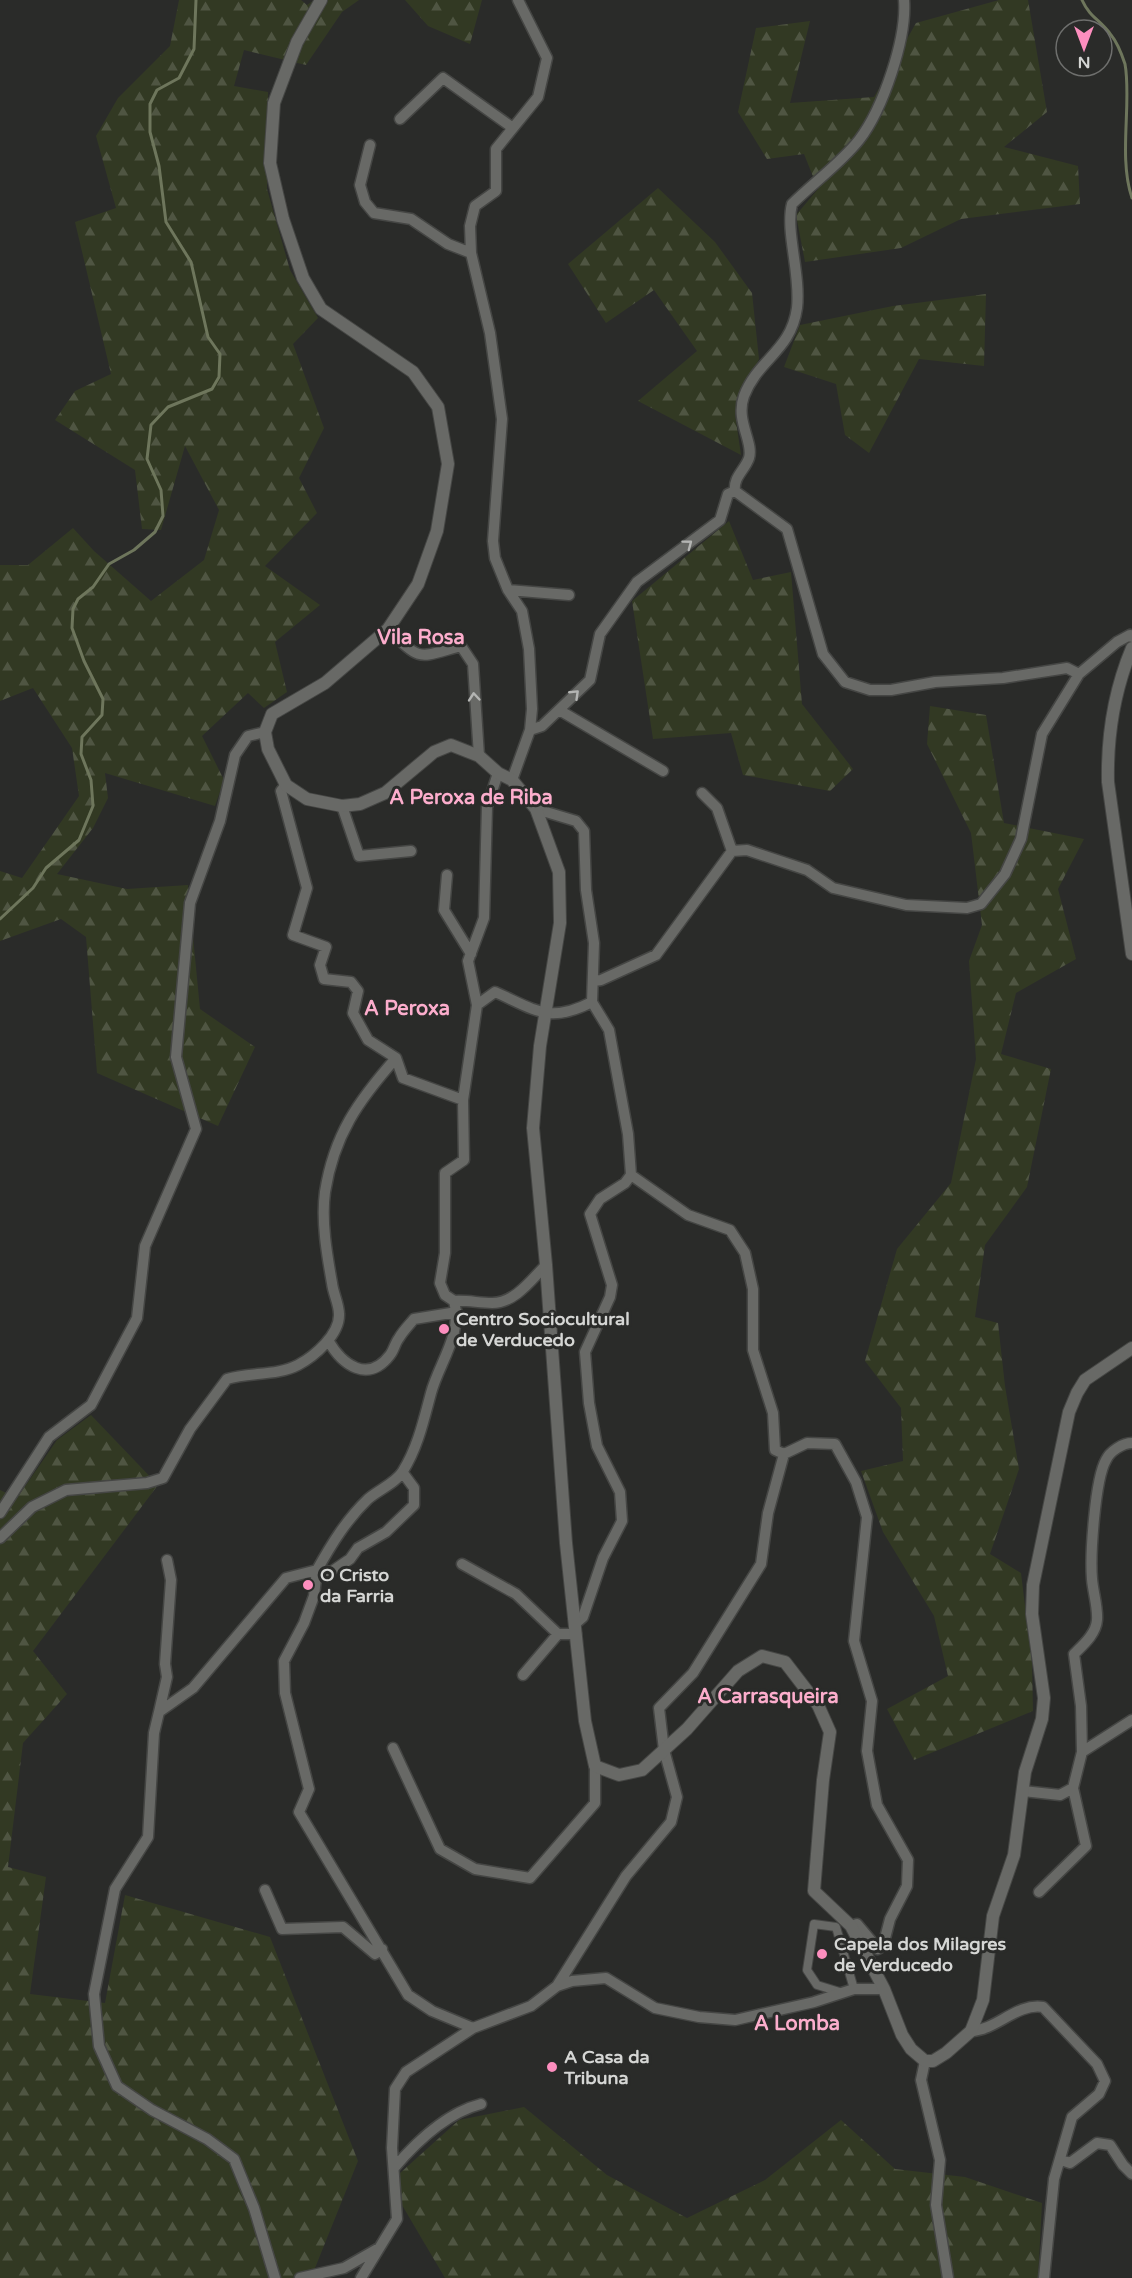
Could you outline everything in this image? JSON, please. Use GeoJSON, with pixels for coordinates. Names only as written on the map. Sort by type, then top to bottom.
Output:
{"type":"FeatureCollection","features":[{"type":"Feature","properties":{"kind":"street"},"geometry":{"type":"LineString","coordinates":[[321,0],[297,42],[274,103],[270,163],[283,219],[303,278],[321,309],[413,372],[438,407],[447,464],[437,531],[418,584],[388,629],[325,683],[272,714],[266,732],[268,749],[286,785],[307,799],[342,806],[360,804],[385,794],[434,752],[451,745],[479,756],[498,773],[512,780],[536,809],[559,872],[560,923],[545,1014],[533,1128],[546,1265],[566,1543],[585,1721],[595,1766],[595,1803],[531,1878],[475,1869],[440,1849],[393,1748]]}},
{"type":"Feature","properties":{"kind":"street"},"geometry":{"type":"LineString","coordinates":[[512,780],[530,730],[532,709],[529,649],[522,612],[508,590],[495,558],[493,541],[502,418],[490,333],[471,253],[470,226],[475,206],[496,192],[496,149],[538,97],[547,58],[518,0]]}},
{"type":"Feature","properties":{"kind":"street"},"geometry":{"type":"LineString","coordinates":[[735,491],[736,478],[749,457],[749,446],[741,421],[744,397],[758,371],[787,342],[797,309],[798,272],[789,215],[792,204],[859,140],[883,96],[906,18],[904,0]]}},
{"type":"Feature","properties":{"kind":"street"},"geometry":{"type":"LineString","coordinates":[[400,119],[443,78],[513,128]]}},
{"type":"Feature","properties":{"kind":"street"},"geometry":{"type":"LineString","coordinates":[[370,145],[360,185],[365,202],[374,213],[411,219],[448,244],[471,253]]}},
{"type":"Feature","properties":{"kind":"street"},"geometry":{"type":"LineString","coordinates":[[735,491],[787,529],[823,654],[845,682],[870,690],[891,690],[935,682],[1003,678],[1067,668],[1079,674]]}},
{"type":"Feature","properties":{"kind":"street"},"geometry":{"type":"LineString","coordinates":[[530,730],[542,726],[590,680],[600,634],[637,582],[720,520],[728,494],[735,491]]}},
{"type":"Feature","properties":{"kind":"street"},"geometry":{"type":"LineString","coordinates":[[508,590],[569,595]]}},
{"type":"Feature","properties":{"kind":"street"},"geometry":{"type":"LineString","coordinates":[[388,629],[412,652],[423,656],[461,646],[473,664],[479,756]]}},
{"type":"Feature","properties":{"kind":"street"},"geometry":{"type":"LineString","coordinates":[[732,851],[747,850],[807,870],[833,888],[906,905],[967,908],[981,904],[1005,874],[1021,839],[1042,734],[1079,674],[1117,642],[1130,635],[1132,637]]}},
{"type":"Feature","properties":{"kind":"street"},"geometry":{"type":"LineString","coordinates":[[1131,657],[1109,728],[1108,782],[1132,954]]}},
{"type":"Feature","properties":{"kind":"street"},"geometry":{"type":"LineString","coordinates":[[559,710],[663,771]]}},
{"type":"Feature","properties":{"kind":"street"},"geometry":{"type":"LineString","coordinates":[[0,1513],[49,1437],[91,1405],[137,1318],[145,1246],[196,1129],[176,1057],[190,903],[220,820],[235,755],[248,736],[266,732]]}},
{"type":"Feature","properties":{"kind":"street"},"geometry":{"type":"LineString","coordinates":[[473,2028],[432,2011],[408,1995],[382,1949],[318,1848],[299,1812],[309,1789],[285,1693],[284,1660],[304,1623],[314,1596],[317,1570],[339,1532],[361,1507],[402,1473],[425,1423],[431,1393],[452,1340],[455,1306],[445,1295],[440,1283],[445,1254],[445,1173],[464,1160],[463,1100],[477,1005],[468,961],[484,918],[487,807],[498,773]]}},
{"type":"Feature","properties":{"kind":"street"},"geometry":{"type":"LineString","coordinates":[[286,785],[281,791],[307,888],[293,934],[326,947],[320,965],[324,979],[351,982],[358,991],[352,1013],[368,1040],[396,1058],[403,1078],[463,1100]]}},
{"type":"Feature","properties":{"kind":"street"},"geometry":{"type":"LineString","coordinates":[[702,793],[717,808],[732,851]]}},
{"type":"Feature","properties":{"kind":"street"},"geometry":{"type":"LineString","coordinates":[[342,806],[358,856],[411,851]]}},
{"type":"Feature","properties":{"kind":"street"},"geometry":{"type":"LineString","coordinates":[[523,1675],[558,1634],[575,1629],[583,1617],[603,1558],[622,1521],[620,1492],[597,1446],[589,1403],[585,1352],[610,1297],[612,1285],[590,1214],[600,1199],[626,1183],[631,1175],[628,1134],[609,1030],[592,1002],[594,944],[586,890],[584,831],[576,820],[536,809]]}},
{"type":"Feature","properties":{"kind":"street"},"geometry":{"type":"LineString","coordinates":[[594,981],[656,955],[732,851]]}},
{"type":"Feature","properties":{"kind":"street"},"geometry":{"type":"LineString","coordinates":[[447,875],[444,910],[471,954]]}},
{"type":"Feature","properties":{"kind":"street"},"geometry":{"type":"LineString","coordinates":[[477,1005],[495,992],[545,1014],[571,1012],[592,1002]]}},
{"type":"Feature","properties":{"kind":"street"},"geometry":{"type":"LineString","coordinates":[[0,1538],[32,1507],[66,1490],[147,1484],[163,1478],[190,1429],[227,1379],[273,1373],[298,1365],[334,1333],[340,1315],[332,1283],[326,1234],[325,1196],[331,1164],[341,1135],[355,1107],[396,1058]]}},
{"type":"Feature","properties":{"kind":"street"},"geometry":{"type":"LineString","coordinates":[[631,1175],[688,1215],[730,1230],[745,1253],[753,1289],[753,1350],[773,1413],[775,1450],[784,1454]]}},
{"type":"Feature","properties":{"kind":"street"},"geometry":{"type":"LineString","coordinates":[[328,1340],[335,1354],[348,1366],[364,1370],[379,1366],[391,1354],[398,1338],[414,1319],[455,1306],[468,1299],[493,1303],[512,1299],[546,1265]]}},
{"type":"Feature","properties":{"kind":"street"},"geometry":{"type":"LineString","coordinates":[[595,1766],[619,1775],[642,1770],[687,1729],[738,1671],[762,1656],[785,1662],[818,1705],[830,1732],[823,1780],[814,1891],[851,1926],[884,1989],[902,2035],[912,2049],[925,2061],[933,2061],[946,2053],[971,2031],[983,2000],[993,1916],[1014,1855],[1029,1754],[1042,1719],[1044,1698],[1032,1614],[1033,1585],[1069,1412],[1084,1380],[1132,1348]]}},
{"type":"Feature","properties":{"kind":"street"},"geometry":{"type":"LineString","coordinates":[[557,1986],[626,1876],[671,1822],[677,1797],[664,1750],[659,1708],[693,1673],[761,1564],[768,1513],[784,1454],[807,1443],[835,1444],[856,1482],[867,1517],[854,1641],[872,1701],[867,1751],[877,1805],[908,1860],[907,1886],[890,1919],[883,1946],[878,1949],[857,1924],[851,1926]]}},
{"type":"Feature","properties":{"kind":"street"},"geometry":{"type":"LineString","coordinates":[[1039,1892],[1086,1846],[1073,1788],[1082,1752],[1082,1706],[1074,1654],[1088,1640],[1097,1621],[1092,1576],[1097,1496],[1105,1460],[1113,1451],[1126,1443],[1132,1443]]}},
{"type":"Feature","properties":{"kind":"street"},"geometry":{"type":"LineString","coordinates":[[159,1712],[193,1688],[286,1578],[317,1570],[331,1572],[350,1559],[358,1548],[386,1532],[414,1506],[414,1488],[402,1473]]}},
{"type":"Feature","properties":{"kind":"street"},"geometry":{"type":"LineString","coordinates":[[167,1560],[171,1580],[165,1664],[167,1677],[154,1733],[148,1837],[115,1889],[94,1994],[99,2046],[117,2086],[152,2110],[207,2139],[234,2159],[254,2208],[275,2278]]}},
{"type":"Feature","properties":{"kind":"street"},"geometry":{"type":"LineString","coordinates":[[462,1564],[516,1594],[558,1634]]}},
{"type":"Feature","properties":{"kind":"street"},"geometry":{"type":"LineString","coordinates":[[1082,1752],[1132,1720]]}},
{"type":"Feature","properties":{"kind":"street"},"geometry":{"type":"LineString","coordinates":[[1023,1791],[1060,1795],[1073,1788]]}},
{"type":"Feature","properties":{"kind":"street"},"geometry":{"type":"LineString","coordinates":[[265,1890],[282,1929],[343,1927],[375,1954],[382,1949]]}},
{"type":"Feature","properties":{"kind":"street"},"geometry":{"type":"LineString","coordinates":[[814,1924],[836,1927],[848,1991],[817,1985],[807,1970],[814,1924]]}},
{"type":"Feature","properties":{"kind":"street"},"geometry":{"type":"LineString","coordinates":[[361,2278],[397,2218],[394,2168],[395,2090],[406,2072],[473,2028],[531,2006],[557,1986],[572,1981],[606,1978],[655,2008],[699,2017],[735,2020],[805,2004],[848,1991],[884,1989]]}},
{"type":"Feature","properties":{"kind":"street"},"geometry":{"type":"LineString","coordinates":[[971,2031],[980,2030],[1031,2005],[1043,2007],[1097,2064],[1106,2080],[1099,2094],[1072,2116],[1054,2179],[1044,2278]]}},
{"type":"Feature","properties":{"kind":"street"},"geometry":{"type":"LineString","coordinates":[[925,2061],[921,2080],[940,2160],[936,2205],[948,2278]]}},
{"type":"Feature","properties":{"kind":"street"},"geometry":{"type":"LineString","coordinates":[[394,2168],[413,2146],[462,2109],[481,2104]]}},
{"type":"Feature","properties":{"kind":"street"},"geometry":{"type":"LineString","coordinates":[[1061,2160],[1070,2163],[1097,2143],[1110,2145],[1132,2174]]}},
{"type":"Feature","properties":{"kind":"street"},"geometry":{"type":"LineString","coordinates":[[300,2278],[344,2268],[379,2248]]}},
{"type":"Feature","properties":{"kind":"green space"},"geometry":{"type":"Polygon","coordinates":[[[179,0],[301,0],[307,5],[314,0],[359,0],[342,12],[306,65],[244,50],[234,86],[268,92],[267,189],[290,270],[318,318],[293,344],[324,428],[299,478],[317,513],[265,566],[320,605],[275,642],[287,692],[264,708],[248,693],[202,736],[224,780],[215,806],[105,773],[108,798],[93,828],[57,874],[127,889],[188,885],[200,1009],[255,1047],[218,1126],[97,1073],[86,937],[61,919],[0,941],[0,871],[22,878],[79,796],[72,748],[33,688],[0,701],[0,565],[28,565],[73,528],[94,551],[151,601],[204,560],[219,510],[185,446],[161,530],[142,529],[135,470],[55,420],[75,391],[111,374],[75,222],[116,208],[96,136],[118,98],[170,46],[179,0]]]}},
{"type":"Feature","properties":{"kind":"green space"},"geometry":{"type":"Polygon","coordinates":[[[405,0],[482,0],[470,44],[428,26],[405,0]]]}},
{"type":"Feature","properties":{"kind":"green space"},"geometry":{"type":"Polygon","coordinates":[[[999,0],[1028,0],[1047,112],[1004,147],[1078,166],[1080,204],[961,219],[901,248],[805,262],[796,215],[818,189],[804,154],[767,159],[738,112],[756,28],[810,21],[790,103],[874,97],[916,23],[999,0]]]}},
{"type":"Feature","properties":{"kind":"green space"},"geometry":{"type":"Polygon","coordinates":[[[658,188],[715,242],[752,293],[759,359],[735,414],[741,455],[638,401],[697,351],[654,290],[606,323],[568,264],[658,188]]]}},
{"type":"Feature","properties":{"kind":"green space"},"geometry":{"type":"Polygon","coordinates":[[[986,294],[984,366],[919,359],[869,453],[845,435],[836,384],[784,367],[800,325],[893,306],[986,294]]]}},
{"type":"Feature","properties":{"kind":"green space"},"geometry":{"type":"Polygon","coordinates":[[[729,521],[753,580],[791,572],[802,704],[853,769],[830,791],[743,775],[731,733],[653,739],[632,601],[729,521]]]}},
{"type":"Feature","properties":{"kind":"green space"},"geometry":{"type":"Polygon","coordinates":[[[930,706],[986,715],[1004,823],[1084,839],[1058,889],[1076,959],[1016,993],[1001,1054],[1051,1069],[1027,1187],[985,1245],[975,1317],[998,1323],[1005,1386],[1019,1469],[990,1554],[1021,1573],[1032,1663],[1033,1711],[914,1760],[887,1709],[948,1676],[934,1616],[883,1532],[861,1471],[903,1461],[901,1408],[865,1361],[897,1249],[951,1183],[976,1059],[969,961],[982,925],[971,833],[927,744],[930,706]]]}},
{"type":"Feature","properties":{"kind":"green space"},"geometry":{"type":"Polygon","coordinates":[[[91,1415],[158,1485],[33,1651],[67,1694],[23,1743],[8,1867],[46,1877],[30,1994],[105,2003],[125,1895],[270,1937],[358,2161],[311,2278],[0,2278],[0,1490],[17,1498],[57,1440],[91,1415]]]}},
{"type":"Feature","properties":{"kind":"green space"},"geometry":{"type":"Polygon","coordinates":[[[524,2107],[607,2175],[687,2218],[765,2180],[841,2120],[895,2169],[965,2177],[1042,2203],[1038,2278],[445,2278],[389,2183],[459,2120],[524,2107]]]}},
{"type":"Feature","properties":{"kind":"waterway"},"geometry":{"type":"LineString","coordinates":[[0,919],[33,888],[46,868],[79,840],[93,806],[91,780],[81,754],[82,737],[102,715],[103,699],[84,661],[72,628],[73,609],[78,599],[93,587],[109,564],[134,550],[155,532],[163,516],[161,490],[147,459],[151,425],[168,407],[212,389],[219,377],[220,354],[208,337],[191,262],[166,222],[159,166],[150,132],[150,104],[157,90],[179,78],[194,49],[196,0]]}},
{"type":"Feature","properties":{"kind":"waterway"},"geometry":{"type":"LineString","coordinates":[[1082,0],[1088,11],[1113,38],[1125,64],[1127,79],[1125,148],[1132,198]]}},
{"type":"Feature","properties":{"kind":"place","name":"Centro Sociocultural de Verducedo"},"geometry":{"type":"Point","coordinates":[444,1329]}},
{"type":"Feature","properties":{"kind":"place","name":"O Cristo da Farria"},"geometry":{"type":"Point","coordinates":[308,1585]}},
{"type":"Feature","properties":{"kind":"place","name":"Capela dos Milagres de Verducedo"},"geometry":{"type":"Point","coordinates":[822,1954]}},
{"type":"Feature","properties":{"kind":"place","name":"A Casa da Tribuna"},"geometry":{"type":"Point","coordinates":[552,2067]}},
{"type":"Feature","properties":{"kind":"district","name":"Vila Rosa"},"geometry":{"type":"Point","coordinates":[421,637]}},
{"type":"Feature","properties":{"kind":"district","name":"A Peroxa de Riba"},"geometry":{"type":"Point","coordinates":[471,797]}},
{"type":"Feature","properties":{"kind":"district","name":"A Peroxa"},"geometry":{"type":"Point","coordinates":[407,1008]}},
{"type":"Feature","properties":{"kind":"district","name":"A Carrasqueira"},"geometry":{"type":"Point","coordinates":[768,1696]}},
{"type":"Feature","properties":{"kind":"district","name":"A Lomba"},"geometry":{"type":"Point","coordinates":[797,2023]}}]}
